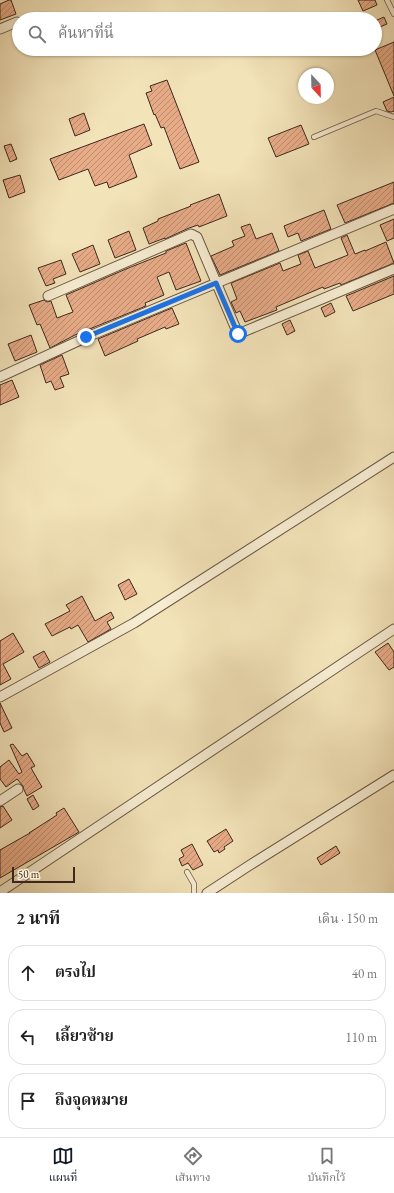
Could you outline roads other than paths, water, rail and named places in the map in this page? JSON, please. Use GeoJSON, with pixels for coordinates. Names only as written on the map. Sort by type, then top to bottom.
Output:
{"type":"FeatureCollection","features":[{"type":"Feature","properties":{"kind":"street"},"geometry":{"type":"LineString","coordinates":[[0,29],[12,24]]}},
{"type":"Feature","properties":{"kind":"street"},"geometry":{"type":"LineString","coordinates":[[0,377],[86,337],[394,209]]}},
{"type":"Feature","properties":{"kind":"street"},"geometry":{"type":"LineString","coordinates":[[48,296],[191,234],[197,237],[238,334],[394,269]]}},
{"type":"Feature","properties":{"kind":"street"},"geometry":{"type":"LineString","coordinates":[[0,697],[134,623],[394,457]]}},
{"type":"Feature","properties":{"kind":"street"},"geometry":{"type":"LineString","coordinates":[[0,892],[246,726],[394,629]]}},
{"type":"Feature","properties":{"kind":"street"},"geometry":{"type":"LineString","coordinates":[[207,893],[257,860],[394,775]]}},
{"type":"Feature","properties":{"kind":"street"},"geometry":{"type":"LineString","coordinates":[[0,801],[18,789]]}},
{"type":"Feature","properties":{"kind":"lane"},"geometry":{"type":"LineString","coordinates":[[387,0],[394,14]]}},
{"type":"Feature","properties":{"kind":"lane"},"geometry":{"type":"LineString","coordinates":[[314,137],[376,111],[394,117]]}},
{"type":"Feature","properties":{"kind":"lane"},"geometry":{"type":"LineString","coordinates":[[187,872],[194,884],[194,893]]}}]}
